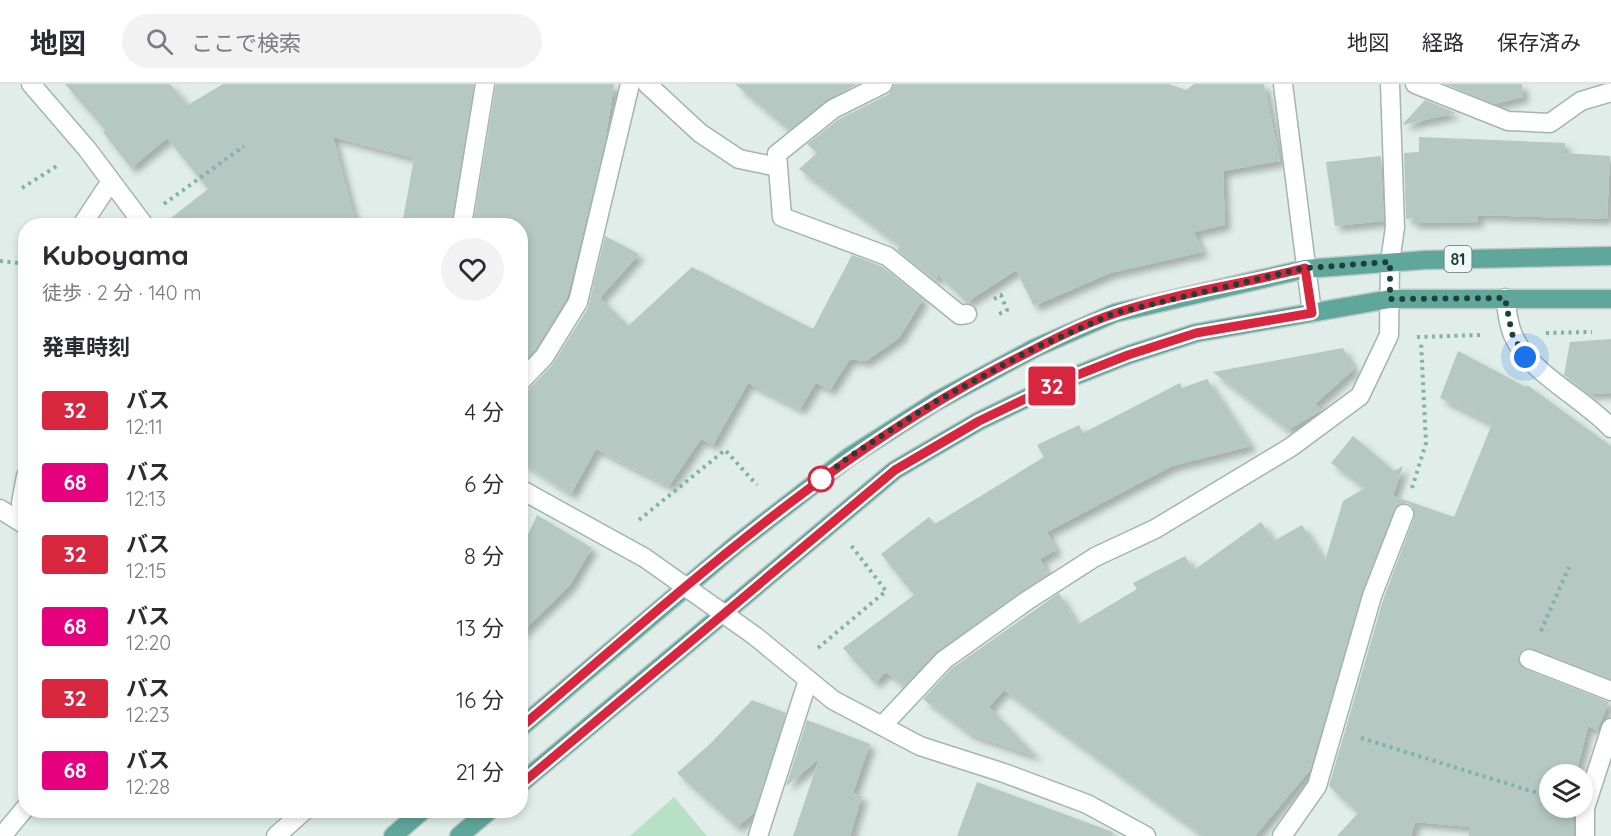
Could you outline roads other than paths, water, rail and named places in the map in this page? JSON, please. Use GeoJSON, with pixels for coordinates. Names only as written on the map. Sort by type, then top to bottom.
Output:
{"type":"FeatureCollection","features":[{"type":"Feature","properties":{"kind":"main road","name":"81"},"geometry":{"type":"LineString","coordinates":[[528,721],[738,543],[849,457],[935,402],[1035,348],[1115,313],[1305,268],[1390,262],[1611,256]]}},
{"type":"Feature","properties":{"kind":"main road","name":"81"},"geometry":{"type":"LineString","coordinates":[[528,777],[895,470],[979,421],[1062,381],[1128,355],[1196,333],[1390,299],[1611,299]]}},
{"type":"Feature","properties":{"kind":"main road"},"geometry":{"type":"LineString","coordinates":[[393,836],[414,818]]}},
{"type":"Feature","properties":{"kind":"main road"},"geometry":{"type":"LineString","coordinates":[[459,836],[480,818]]}},
{"type":"Feature","properties":{"kind":"street"},"geometry":{"type":"LineString","coordinates":[[31,84],[111,181],[138,218]]}},
{"type":"Feature","properties":{"kind":"street"},"geometry":{"type":"LineString","coordinates":[[463,218],[485,84]]}},
{"type":"Feature","properties":{"kind":"street"},"geometry":{"type":"LineString","coordinates":[[528,374],[544,357],[578,302],[630,84]]}},
{"type":"Feature","properties":{"kind":"street"},"geometry":{"type":"LineString","coordinates":[[647,84],[700,133],[739,159],[778,167]]}},
{"type":"Feature","properties":{"kind":"street"},"geometry":{"type":"LineString","coordinates":[[883,84],[833,109],[777,154],[782,217],[887,256],[960,315],[967,314]]}},
{"type":"Feature","properties":{"kind":"street"},"geometry":{"type":"LineString","coordinates":[[1282,84],[1312,313]]}},
{"type":"Feature","properties":{"kind":"street"},"geometry":{"type":"LineString","coordinates":[[882,726],[944,660],[1028,600],[1095,557],[1155,529],[1291,447],[1360,396],[1389,335],[1390,262],[1395,227],[1390,84]]}},
{"type":"Feature","properties":{"kind":"street"},"geometry":{"type":"LineString","coordinates":[[1415,84],[1508,121],[1550,123],[1581,101],[1611,92]]}},
{"type":"Feature","properties":{"kind":"street"},"geometry":{"type":"LineString","coordinates":[[87,218],[111,181]]}},
{"type":"Feature","properties":{"kind":"street"},"geometry":{"type":"LineString","coordinates":[[1505,298],[1512,334],[1525,357],[1594,409],[1611,428]]}},
{"type":"Feature","properties":{"kind":"street"},"geometry":{"type":"LineString","coordinates":[[528,493],[645,558],[755,636],[833,700],[920,746],[1004,773],[1087,804],[1146,836]]}},
{"type":"Feature","properties":{"kind":"street"},"geometry":{"type":"LineString","coordinates":[[0,509],[18,521]]}},
{"type":"Feature","properties":{"kind":"street"},"geometry":{"type":"LineString","coordinates":[[1282,836],[1317,786],[1372,596],[1404,514]]}},
{"type":"Feature","properties":{"kind":"street"},"geometry":{"type":"LineString","coordinates":[[1529,659],[1611,691]]}},
{"type":"Feature","properties":{"kind":"street"},"geometry":{"type":"LineString","coordinates":[[758,836],[808,680]]}},
{"type":"Feature","properties":{"kind":"street"},"geometry":{"type":"LineString","coordinates":[[1585,836],[1585,808],[1611,728]]}},
{"type":"Feature","properties":{"kind":"street"},"geometry":{"type":"LineString","coordinates":[[2,836],[18,817]]}},
{"type":"Feature","properties":{"kind":"street"},"geometry":{"type":"LineString","coordinates":[[276,836],[296,818]]}}]}
